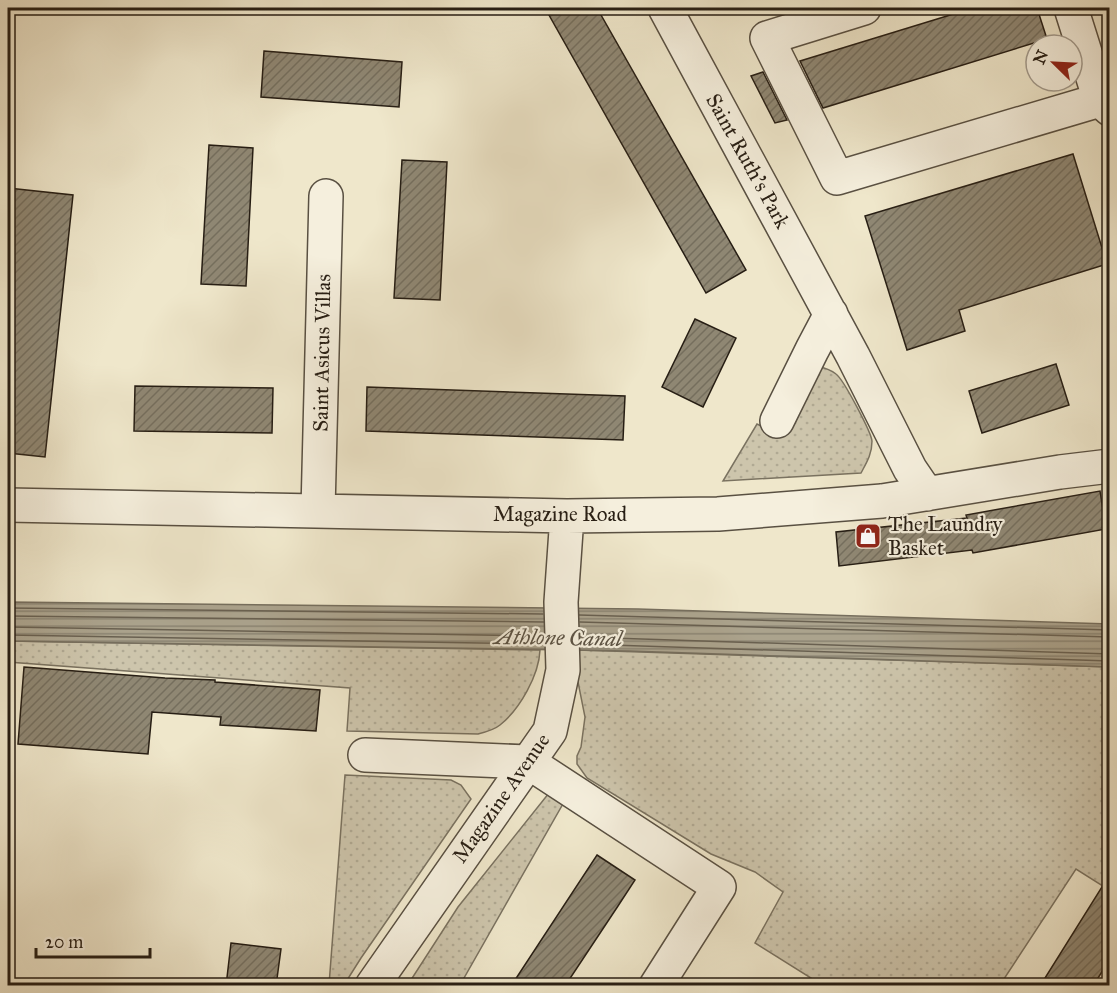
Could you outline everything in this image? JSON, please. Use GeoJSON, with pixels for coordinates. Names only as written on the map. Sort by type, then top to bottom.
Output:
{"type":"FeatureCollection","features":[{"type":"Feature","properties":{"kind":"street","name":"Saint Ruth's Park"},"geometry":{"type":"LineString","coordinates":[[665,8],[831,314],[910,469],[927,494]]}},
{"type":"Feature","properties":{"kind":"street"},"geometry":{"type":"LineString","coordinates":[[864,8],[767,38],[837,178],[1105,104],[1071,8]]}},
{"type":"Feature","properties":{"kind":"street","name":"Saint Asicus Villas"},"geometry":{"type":"LineString","coordinates":[[318,510],[326,196]]}},
{"type":"Feature","properties":{"kind":"street"},"geometry":{"type":"LineString","coordinates":[[777,421],[831,314]]}},
{"type":"Feature","properties":{"kind":"street","name":"Magazine Road"},"geometry":{"type":"LineString","coordinates":[[8,506],[567,516],[718,514],[882,501],[1110,466]]}},
{"type":"Feature","properties":{"kind":"street","name":"Magazine Avenue"},"geometry":{"type":"LineString","coordinates":[[372,986],[550,731],[563,670],[561,602],[567,516]]}},
{"type":"Feature","properties":{"kind":"street"},"geometry":{"type":"LineString","coordinates":[[365,755],[528,762],[719,886],[656,986]]}},
{"type":"Feature","properties":{"kind":"shaded area"},"geometry":{"type":"Polygon","coordinates":[[[819,367],[832,371],[840,378],[857,406],[872,441],[869,458],[861,473],[723,481],[757,424],[782,436],[819,367]]]}},
{"type":"Feature","properties":{"kind":"shaded area"},"geometry":{"type":"Polygon","coordinates":[[[8,641],[540,650],[532,680],[515,710],[498,727],[478,734],[347,731],[350,688],[8,662],[8,641]]]}},
{"type":"Feature","properties":{"kind":"shaded area"},"geometry":{"type":"Polygon","coordinates":[[[578,650],[1109,667],[1109,890],[1076,869],[1000,985],[822,985],[755,943],[783,892],[755,872],[711,854],[587,778],[577,764],[585,717],[577,677],[578,650]]]}},
{"type":"Feature","properties":{"kind":"shaded area"},"geometry":{"type":"Polygon","coordinates":[[[345,775],[451,780],[461,785],[471,799],[344,985],[329,985],[345,775]]]}},
{"type":"Feature","properties":{"kind":"shaded area"},"geometry":{"type":"Polygon","coordinates":[[[549,793],[564,802],[460,985],[407,986],[458,907],[549,793]]]}},
{"type":"Feature","properties":{"kind":"water","name":"Athlone Canal"},"geometry":{"type":"Polygon","coordinates":[[[8,602],[638,609],[1109,624],[1110,667],[629,651],[8,641],[8,602]]]}},
{"type":"Feature","properties":{"kind":"building"},"geometry":{"type":"Polygon","coordinates":[[[545,8],[597,8],[746,270],[706,293],[545,8]]]}},
{"type":"Feature","properties":{"kind":"building"},"geometry":{"type":"Polygon","coordinates":[[[973,8],[1037,8],[1045,33],[1024,33],[1024,46],[823,108],[800,61],[973,8]]]}},
{"type":"Feature","properties":{"kind":"building"},"geometry":{"type":"Polygon","coordinates":[[[264,51],[402,62],[399,107],[261,97],[264,51]]]}},
{"type":"Feature","properties":{"kind":"building"},"geometry":{"type":"Polygon","coordinates":[[[763,72],[787,120],[775,123],[751,76],[763,72]]]}},
{"type":"Feature","properties":{"kind":"building"},"geometry":{"type":"Polygon","coordinates":[[[209,145],[253,148],[246,286],[201,284],[209,145]]]}},
{"type":"Feature","properties":{"kind":"building"},"geometry":{"type":"Polygon","coordinates":[[[1073,154],[1107,264],[959,310],[965,331],[907,350],[865,216],[1073,154]]]}},
{"type":"Feature","properties":{"kind":"building"},"geometry":{"type":"Polygon","coordinates":[[[402,160],[447,162],[440,300],[394,298],[402,160]]]}},
{"type":"Feature","properties":{"kind":"building"},"geometry":{"type":"Polygon","coordinates":[[[8,188],[73,195],[45,457],[8,453],[8,188]]]}},
{"type":"Feature","properties":{"kind":"building"},"geometry":{"type":"Polygon","coordinates":[[[695,319],[736,338],[703,407],[662,387],[695,319]]]}},
{"type":"Feature","properties":{"kind":"building"},"geometry":{"type":"Polygon","coordinates":[[[1056,364],[1069,405],[982,433],[969,391],[1056,364]]]}},
{"type":"Feature","properties":{"kind":"building"},"geometry":{"type":"Polygon","coordinates":[[[135,386],[273,388],[272,433],[134,431],[135,386]]]}},
{"type":"Feature","properties":{"kind":"building"},"geometry":{"type":"Polygon","coordinates":[[[367,387],[625,396],[623,440],[366,431],[367,387]]]}},
{"type":"Feature","properties":{"kind":"building"},"geometry":{"type":"Polygon","coordinates":[[[1100,491],[1106,529],[973,553],[972,550],[839,566],[836,532],[967,518],[966,515],[1100,491]]]}},
{"type":"Feature","properties":{"kind":"building"},"geometry":{"type":"Polygon","coordinates":[[[24,667],[215,680],[215,682],[320,690],[316,731],[220,725],[221,717],[152,712],[148,754],[18,744],[24,667]]]}},
{"type":"Feature","properties":{"kind":"building"},"geometry":{"type":"Polygon","coordinates":[[[597,855],[635,880],[618,906],[565,986],[511,986],[597,855]]]}},
{"type":"Feature","properties":{"kind":"building"},"geometry":{"type":"Polygon","coordinates":[[[1110,874],[1110,959],[1093,986],[1040,986],[1110,874]]]}},
{"type":"Feature","properties":{"kind":"building"},"geometry":{"type":"Polygon","coordinates":[[[231,943],[281,949],[276,986],[226,986],[231,943]]]}},
{"type":"Feature","properties":{"kind":"place","name":"The Laundry Basket"},"geometry":{"type":"Point","coordinates":[868,536]}}]}
